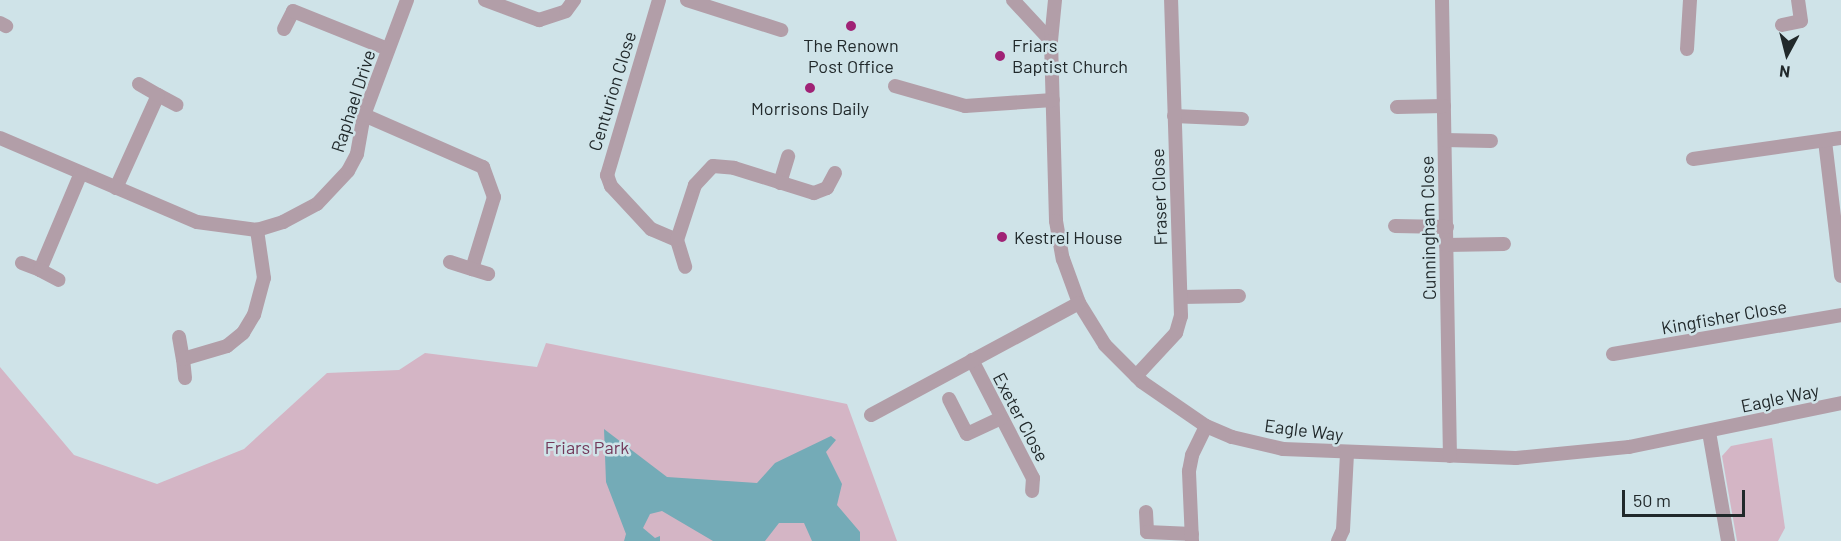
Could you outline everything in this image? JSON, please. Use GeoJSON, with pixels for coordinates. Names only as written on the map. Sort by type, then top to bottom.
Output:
{"type":"FeatureCollection","features":[{"type":"Feature","properties":{"kind":"street","name":"Raphael Drive"},"geometry":{"type":"LineString","coordinates":[[0,138],[197,222],[257,230],[300,214],[334,189],[357,154],[364,115],[407,0]]}},
{"type":"Feature","properties":{"kind":"street"},"geometry":{"type":"LineString","coordinates":[[485,0],[539,20],[566,11],[574,0]]}},
{"type":"Feature","properties":{"kind":"street","name":"Centurion Close"},"geometry":{"type":"LineString","coordinates":[[659,0],[607,175],[611,186],[651,229],[677,240]]}},
{"type":"Feature","properties":{"kind":"street"},"geometry":{"type":"LineString","coordinates":[[687,0],[781,30]]}},
{"type":"Feature","properties":{"kind":"street"},"geometry":{"type":"LineString","coordinates":[[1013,0],[1051,41]]}},
{"type":"Feature","properties":{"kind":"street","name":"Eagle Way"},"geometry":{"type":"LineString","coordinates":[[1055,0],[1051,41],[1056,220],[1063,259],[1079,303],[1105,345],[1136,376],[1206,426],[1232,437],[1283,449],[1347,454],[1450,456],[1565,454],[1709,432],[1841,403]]}},
{"type":"Feature","properties":{"kind":"street","name":"Fraser Close"},"geometry":{"type":"LineString","coordinates":[[1136,376],[1176,333],[1181,316],[1171,0]]}},
{"type":"Feature","properties":{"kind":"street","name":"Cunningham Close"},"geometry":{"type":"LineString","coordinates":[[1442,0],[1450,456]]}},
{"type":"Feature","properties":{"kind":"street"},"geometry":{"type":"LineString","coordinates":[[1687,49],[1690,0]]}},
{"type":"Feature","properties":{"kind":"street"},"geometry":{"type":"LineString","coordinates":[[1782,25],[1801,21],[1798,0]]}},
{"type":"Feature","properties":{"kind":"street"},"geometry":{"type":"LineString","coordinates":[[284,29],[295,6],[388,50]]}},
{"type":"Feature","properties":{"kind":"street"},"geometry":{"type":"LineString","coordinates":[[139,84],[177,105]]}},
{"type":"Feature","properties":{"kind":"street"},"geometry":{"type":"LineString","coordinates":[[895,86],[965,106],[1053,100]]}},
{"type":"Feature","properties":{"kind":"street"},"geometry":{"type":"LineString","coordinates":[[116,188],[158,95]]}},
{"type":"Feature","properties":{"kind":"street"},"geometry":{"type":"LineString","coordinates":[[1397,107],[1444,106]]}},
{"type":"Feature","properties":{"kind":"street"},"geometry":{"type":"LineString","coordinates":[[364,115],[483,167],[494,197],[471,269]]}},
{"type":"Feature","properties":{"kind":"street"},"geometry":{"type":"LineString","coordinates":[[1174,116],[1242,119]]}},
{"type":"Feature","properties":{"kind":"street"},"geometry":{"type":"LineString","coordinates":[[1693,159],[1841,138]]}},
{"type":"Feature","properties":{"kind":"street"},"geometry":{"type":"LineString","coordinates":[[1445,140],[1491,141]]}},
{"type":"Feature","properties":{"kind":"street"},"geometry":{"type":"LineString","coordinates":[[1825,141],[1841,276]]}},
{"type":"Feature","properties":{"kind":"street"},"geometry":{"type":"LineString","coordinates":[[780,183],[788,156]]}},
{"type":"Feature","properties":{"kind":"street"},"geometry":{"type":"LineString","coordinates":[[685,267],[677,240],[695,185],[712,166],[734,168],[814,193],[827,188],[835,173]]}},
{"type":"Feature","properties":{"kind":"street"},"geometry":{"type":"LineString","coordinates":[[40,270],[81,173]]}},
{"type":"Feature","properties":{"kind":"street"},"geometry":{"type":"LineString","coordinates":[[1395,225],[1447,227]]}},
{"type":"Feature","properties":{"kind":"street"},"geometry":{"type":"LineString","coordinates":[[183,359],[226,346],[243,333],[254,315],[264,278],[257,230]]}},
{"type":"Feature","properties":{"kind":"street"},"geometry":{"type":"LineString","coordinates":[[1446,245],[1504,244]]}},
{"type":"Feature","properties":{"kind":"street"},"geometry":{"type":"LineString","coordinates":[[22,262],[59,279]]}},
{"type":"Feature","properties":{"kind":"street"},"geometry":{"type":"LineString","coordinates":[[450,262],[488,274]]}},
{"type":"Feature","properties":{"kind":"street"},"geometry":{"type":"LineString","coordinates":[[1180,297],[1239,296]]}},
{"type":"Feature","properties":{"kind":"street","name":"Exeter Close"},"geometry":{"type":"LineString","coordinates":[[871,415],[1079,303]]}},
{"type":"Feature","properties":{"kind":"street","name":"Kingfisher Close"},"geometry":{"type":"LineString","coordinates":[[1613,354],[1841,315]]}},
{"type":"Feature","properties":{"kind":"street"},"geometry":{"type":"LineString","coordinates":[[179,337],[185,378]]}},
{"type":"Feature","properties":{"kind":"street","name":"Exeter Close"},"geometry":{"type":"LineString","coordinates":[[972,360],[1033,478],[1032,491]]}},
{"type":"Feature","properties":{"kind":"street"},"geometry":{"type":"LineString","coordinates":[[949,399],[967,434],[1002,418]]}},
{"type":"Feature","properties":{"kind":"street"},"geometry":{"type":"LineString","coordinates":[[1146,512],[1147,532],[1192,537],[1189,471],[1192,455],[1206,426]]}},
{"type":"Feature","properties":{"kind":"street"},"geometry":{"type":"LineString","coordinates":[[1709,432],[1728,541]]}},
{"type":"Feature","properties":{"kind":"street"},"geometry":{"type":"LineString","coordinates":[[1338,541],[1343,530],[1347,454]]}},
{"type":"Feature","properties":{"kind":"green space","name":"Friars Park"},"geometry":{"type":"Polygon","coordinates":[[[546,343],[847,404],[897,541],[0,541],[0,367],[74,455],[157,484],[244,449],[327,373],[399,370],[425,353],[537,367],[546,343]]]}},
{"type":"Feature","properties":{"kind":"green space"},"geometry":{"type":"Polygon","coordinates":[[[1772,438],[1785,528],[1778,541],[1737,541],[1722,456],[1731,446],[1772,438]]]}},
{"type":"Feature","properties":{"kind":"water"},"geometry":{"type":"Polygon","coordinates":[[[604,429],[667,477],[757,483],[775,463],[831,436],[836,440],[826,452],[842,484],[837,505],[860,532],[860,541],[812,541],[804,523],[779,523],[765,541],[713,541],[662,511],[650,514],[643,528],[655,538],[660,536],[660,541],[624,541],[626,534],[606,482],[604,429]]]}},
{"type":"Feature","properties":{"kind":"place","name":"The Renown Post Office"},"geometry":{"type":"Point","coordinates":[851,26]}},
{"type":"Feature","properties":{"kind":"place","name":"Friars Baptist Church"},"geometry":{"type":"Point","coordinates":[1000,56]}},
{"type":"Feature","properties":{"kind":"place","name":"Morrisons Daily"},"geometry":{"type":"Point","coordinates":[810,88]}},
{"type":"Feature","properties":{"kind":"place","name":"Kestrel House"},"geometry":{"type":"Point","coordinates":[1002,237]}}]}
